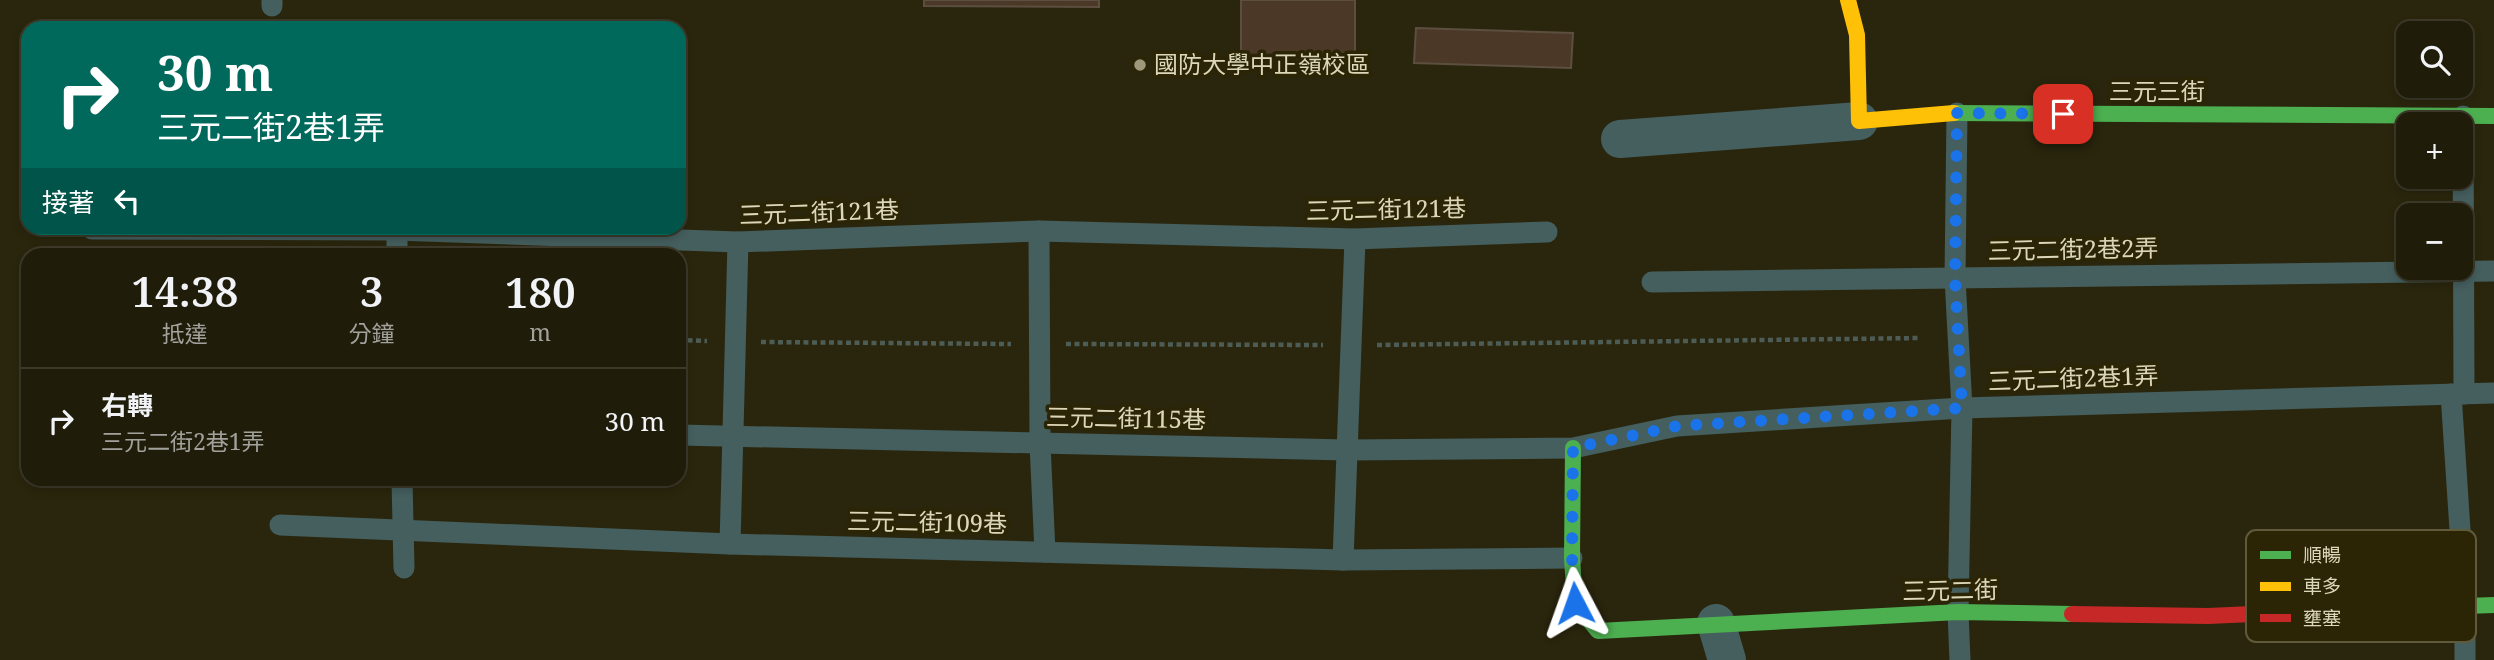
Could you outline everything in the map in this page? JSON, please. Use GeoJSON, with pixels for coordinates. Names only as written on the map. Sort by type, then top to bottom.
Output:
{"type":"FeatureCollection","features":[{"type":"Feature","properties":{"kind":"street"},"geometry":{"type":"LineString","coordinates":[[1620,139],[1859,121],[1857,35],[1848,0]]}},
{"type":"Feature","properties":{"kind":"street","name":"三元三街"},"geometry":{"type":"LineString","coordinates":[[1859,121],[1957,113],[2396,116]]}},
{"type":"Feature","properties":{"kind":"street","name":"三元三街"},"geometry":{"type":"LineString","coordinates":[[2473,116],[2494,116]]}},
{"type":"Feature","properties":{"kind":"street","name":"三元二街"},"geometry":{"type":"LineString","coordinates":[[1573,448],[1572,558],[1575,603],[1598,631],[1958,611],[2246,614]]}},
{"type":"Feature","properties":{"kind":"street","name":"三元二街"},"geometry":{"type":"LineString","coordinates":[[2476,605],[2494,605]]}},
{"type":"Feature","properties":{"kind":"street"},"geometry":{"type":"LineString","coordinates":[[1716,623],[1727,660]]}},
{"type":"Feature","properties":{"kind":"lane"},"geometry":{"type":"LineString","coordinates":[[1957,113],[1955,278],[1962,408],[1958,611],[1960,660]]}},
{"type":"Feature","properties":{"kind":"lane"},"geometry":{"type":"LineString","coordinates":[[1039,231],[1040,444],[1045,552]]}},
{"type":"Feature","properties":{"kind":"lane","name":"三元二街121巷"},"geometry":{"type":"LineString","coordinates":[[539,235],[738,242],[1039,231],[1354,239],[1547,232]]}},
{"type":"Feature","properties":{"kind":"lane"},"geometry":{"type":"LineString","coordinates":[[1343,560],[1354,239]]}},
{"type":"Feature","properties":{"kind":"lane"},"geometry":{"type":"LineString","coordinates":[[730,544],[738,242]]}},
{"type":"Feature","properties":{"kind":"lane","name":"三元二街2巷2弄"},"geometry":{"type":"LineString","coordinates":[[2473,271],[2494,271]]}},
{"type":"Feature","properties":{"kind":"lane","name":"三元二街2巷2弄"},"geometry":{"type":"LineString","coordinates":[[1652,282],[2396,272]]}},
{"type":"Feature","properties":{"kind":"lane"},"geometry":{"type":"LineString","coordinates":[[2463,280],[2458,394],[2463,530]]}},
{"type":"Feature","properties":{"kind":"lane","name":"三元二街2巷1弄"},"geometry":{"type":"LineString","coordinates":[[1573,448],[1677,426],[1962,408],[2494,393]]}},
{"type":"Feature","properties":{"kind":"lane","name":"三元二街115巷"},"geometry":{"type":"LineString","coordinates":[[686,435],[1346,450],[1573,448]]}},
{"type":"Feature","properties":{"kind":"lane"},"geometry":{"type":"LineString","coordinates":[[402,486],[404,568]]}},
{"type":"Feature","properties":{"kind":"lane","name":"三元二街109巷"},"geometry":{"type":"LineString","coordinates":[[280,525],[730,544],[1343,560],[1572,558]]}},
{"type":"Feature","properties":{"kind":"lane"},"geometry":{"type":"LineString","coordinates":[[2465,642],[2465,660]]}},
{"type":"Feature","properties":{"kind":"path"},"geometry":{"type":"LineString","coordinates":[[686,340],[1350,345],[1919,338]]}},
{"type":"Feature","properties":{"kind":"building"},"geometry":{"type":"Polygon","coordinates":[[[924,0],[1099,0],[1099,7],[924,6],[924,0]]]}},
{"type":"Feature","properties":{"kind":"building"},"geometry":{"type":"Polygon","coordinates":[[[1241,0],[1355,0],[1355,64],[1241,64],[1241,0]]]}},
{"type":"Feature","properties":{"kind":"building"},"geometry":{"type":"Polygon","coordinates":[[[1416,28],[1573,33],[1571,68],[1414,63],[1416,28]]]}},
{"type":"Feature","properties":{"kind":"traffic: fast"},"geometry":{"type":"LineString","coordinates":[[1954,113],[2494,116]]}},
{"type":"Feature","properties":{"kind":"traffic: fast"},"geometry":{"type":"LineString","coordinates":[[1573,448],[1572,558],[1575,603],[1598,631],[1958,612],[2072,614]]}},
{"type":"Feature","properties":{"kind":"traffic: fast"},"geometry":{"type":"LineString","coordinates":[[2476,606],[2494,605]]}},
{"type":"Feature","properties":{"kind":"traffic: slow"},"geometry":{"type":"LineString","coordinates":[[1848,0],[1857,35],[1859,121],[1954,113]]}},
{"type":"Feature","properties":{"kind":"traffic: jam"},"geometry":{"type":"LineString","coordinates":[[2072,614],[2246,614]]}},
{"type":"Feature","properties":{"kind":"place","name":"國防大學中正嶺校區"},"geometry":{"type":"Point","coordinates":[1140,65]}},
{"type":"Feature","properties":{"kind":"route"},"geometry":{"type":"LineString","coordinates":[[1575,603],[1572,558],[1573,448],[1677,426],[1962,408],[1955,278],[1957,113],[2063,114]]}}]}
